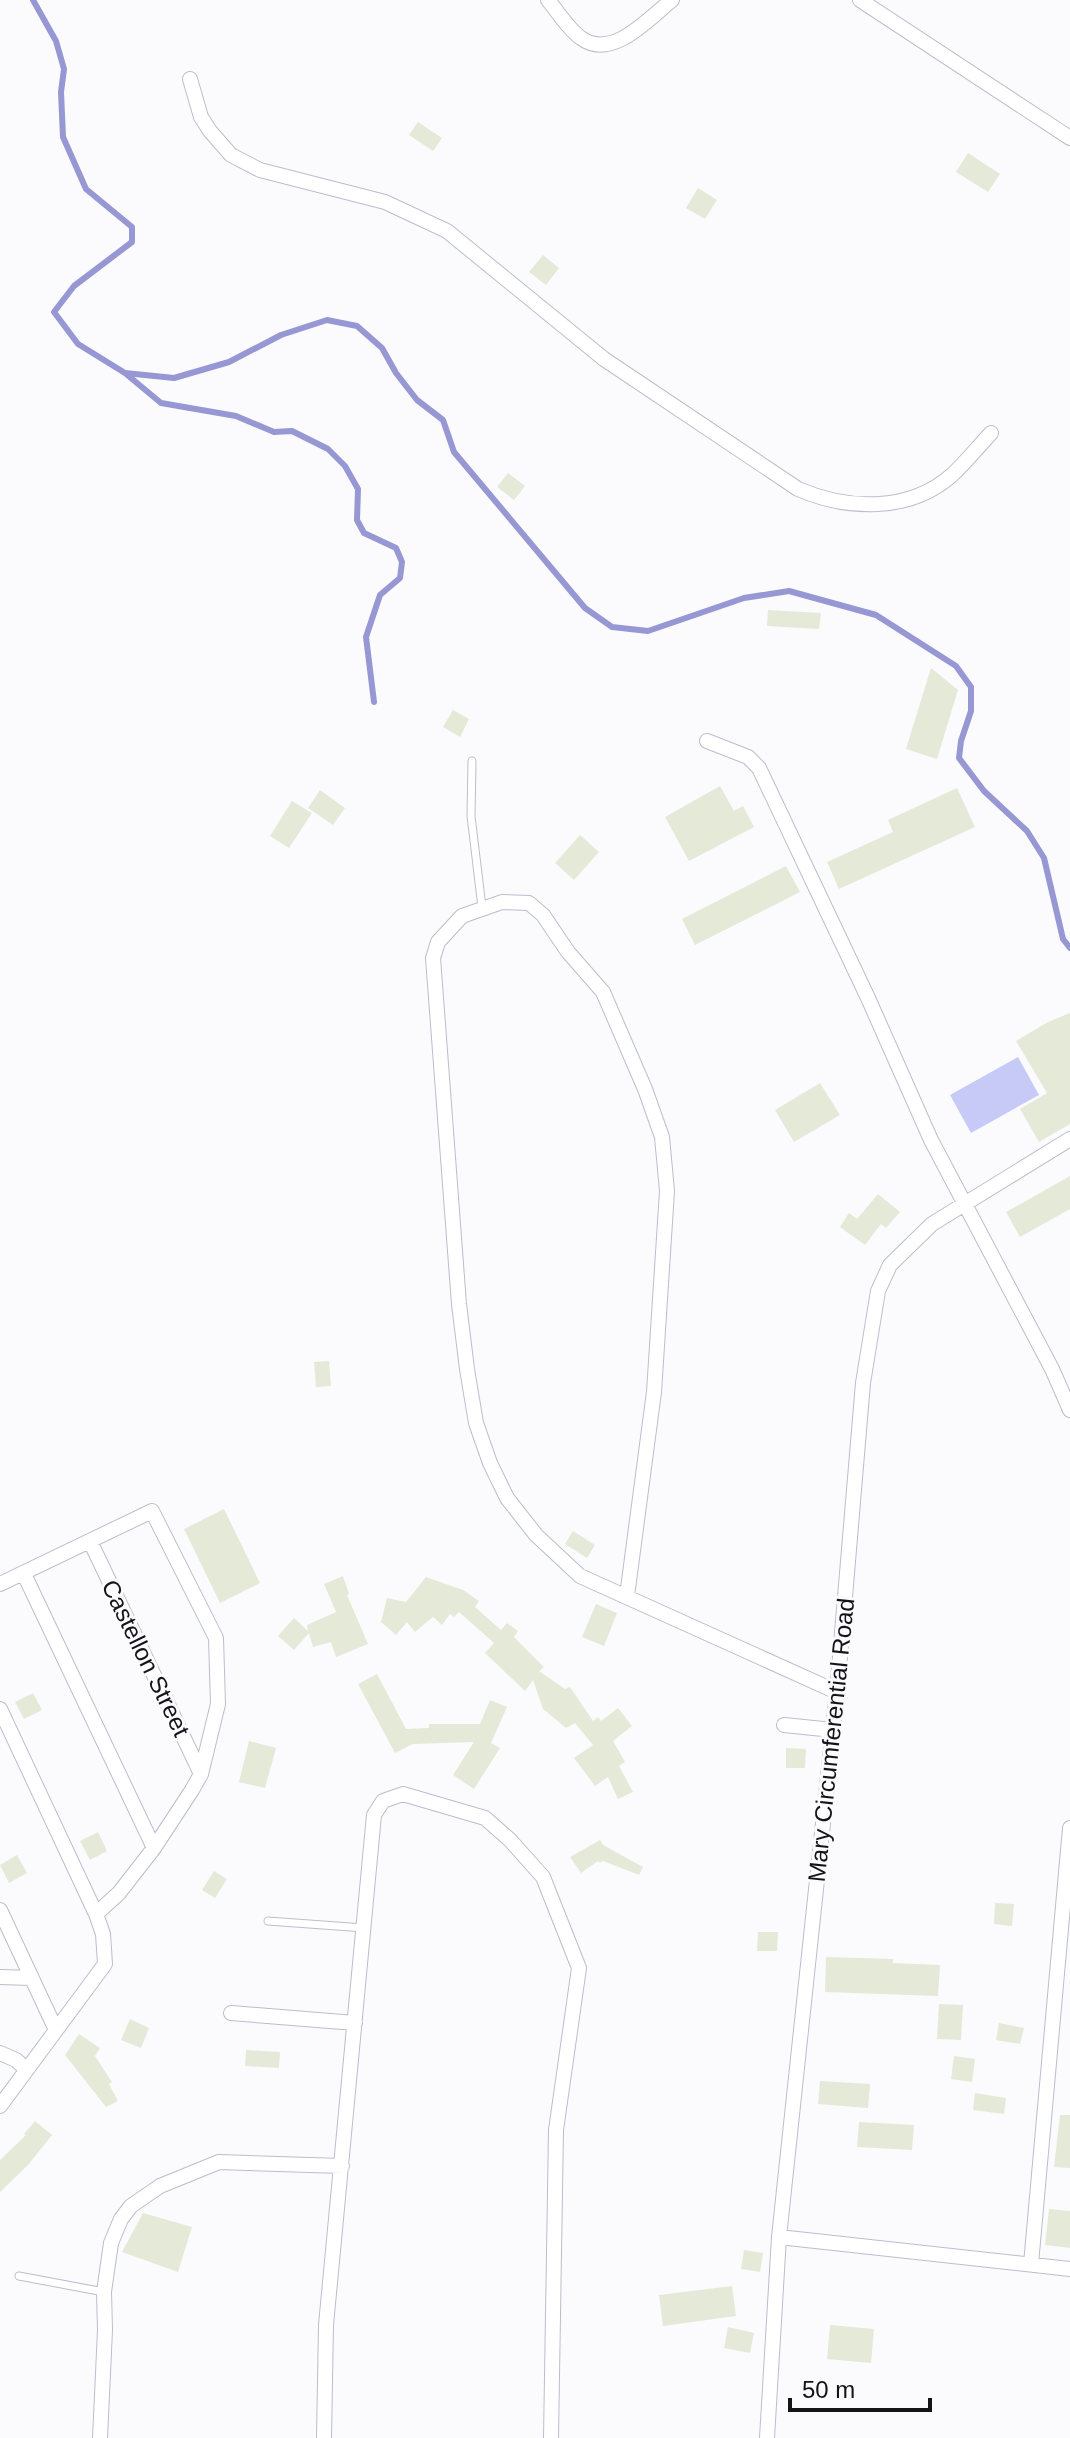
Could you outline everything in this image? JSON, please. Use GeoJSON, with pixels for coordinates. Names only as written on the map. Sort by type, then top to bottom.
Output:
{"type":"FeatureCollection","features":[{"type":"Feature","properties":{"kind":"street"},"geometry":{"type":"LineString","coordinates":[[548,0],[581,39],[606,45],[629,34],[672,0]]}},
{"type":"Feature","properties":{"kind":"street"},"geometry":{"type":"LineString","coordinates":[[860,0],[1070,138]]}},
{"type":"Feature","properties":{"kind":"street"},"geometry":{"type":"LineString","coordinates":[[190,79],[201,117],[231,155],[260,170],[393,205],[447,231],[604,359],[798,489],[850,504],[896,502],[939,485],[991,433]]}},
{"type":"Feature","properties":{"kind":"street"},"geometry":{"type":"LineString","coordinates":[[707,741],[748,757],[759,768],[868,998],[931,1140],[1052,1369],[1070,1410]]}},
{"type":"Feature","properties":{"kind":"street"},"geometry":{"type":"LineString","coordinates":[[627,1596],[654,1392],[667,1191],[662,1137],[603,992],[568,952],[543,915],[529,903],[502,902],[462,916],[438,942],[433,958],[459,1304],[476,1423],[490,1463],[507,1498],[536,1535],[580,1576],[837,1692]]}},
{"type":"Feature","properties":{"kind":"street","name":"Mary Circumferential Road"},"geometry":{"type":"LineString","coordinates":[[767,2438],[779,2237],[837,1692],[863,1383],[878,1291],[890,1265],[932,1224],[1070,1139]]}},
{"type":"Feature","properties":{"kind":"street"},"geometry":{"type":"LineString","coordinates":[[0,1584],[152,1511],[216,1638],[218,1704],[201,1774],[154,1848],[119,1893],[96,1914]]}},
{"type":"Feature","properties":{"kind":"street","name":"Castellon Street"},"geometry":{"type":"LineString","coordinates":[[90,1541],[201,1774]]}},
{"type":"Feature","properties":{"kind":"street"},"geometry":{"type":"LineString","coordinates":[[24,1574],[154,1848]]}},
{"type":"Feature","properties":{"kind":"street"},"geometry":{"type":"LineString","coordinates":[[0,1709],[96,1914],[103,1934],[105,1964],[0,2106]]}},
{"type":"Feature","properties":{"kind":"street"},"geometry":{"type":"LineString","coordinates":[[784,1725],[833,1730]]}},
{"type":"Feature","properties":{"kind":"street"},"geometry":{"type":"LineString","coordinates":[[324,2438],[326,2325],[374,1815],[383,1801],[403,1794],[485,1818],[510,1840],[543,1877],[579,1968],[556,2130],[551,2438]]}},
{"type":"Feature","properties":{"kind":"street"},"geometry":{"type":"LineString","coordinates":[[1031,2264],[1070,1828]]}},
{"type":"Feature","properties":{"kind":"street"},"geometry":{"type":"LineString","coordinates":[[0,1910],[56,2030]]}},
{"type":"Feature","properties":{"kind":"street"},"geometry":{"type":"LineString","coordinates":[[0,1977],[31,1978]]}},
{"type":"Feature","properties":{"kind":"street"},"geometry":{"type":"LineString","coordinates":[[231,2013],[355,2023]]}},
{"type":"Feature","properties":{"kind":"street"},"geometry":{"type":"LineString","coordinates":[[0,2053],[16,2060],[26,2069]]}},
{"type":"Feature","properties":{"kind":"street"},"geometry":{"type":"LineString","coordinates":[[100,2438],[104,2292],[111,2243],[121,2219],[131,2206],[160,2186],[219,2162],[342,2166]]}},
{"type":"Feature","properties":{"kind":"street"},"geometry":{"type":"LineString","coordinates":[[779,2237],[1070,2269]]}},
{"type":"Feature","properties":{"kind":"lane"},"geometry":{"type":"LineString","coordinates":[[472,761],[471,816],[482,907]]}},
{"type":"Feature","properties":{"kind":"lane"},"geometry":{"type":"LineString","coordinates":[[268,1921],[364,1928]]}},
{"type":"Feature","properties":{"kind":"lane"},"geometry":{"type":"LineString","coordinates":[[19,2276],[104,2292]]}},
{"type":"Feature","properties":{"kind":"shaded area"},"geometry":{"type":"Polygon","coordinates":[[[1018,1057],[1039,1095],[971,1133],[950,1095],[1018,1057]]]}},
{"type":"Feature","properties":{"kind":"building"},"geometry":{"type":"Polygon","coordinates":[[[418,122],[442,138],[433,151],[409,135],[418,122]]]}},
{"type":"Feature","properties":{"kind":"building"},"geometry":{"type":"Polygon","coordinates":[[[968,153],[1000,174],[988,192],[956,172],[968,153]]]}},
{"type":"Feature","properties":{"kind":"building"},"geometry":{"type":"Polygon","coordinates":[[[698,188],[717,200],[705,219],[686,208],[698,188]]]}},
{"type":"Feature","properties":{"kind":"building"},"geometry":{"type":"Polygon","coordinates":[[[543,255],[559,268],[546,285],[529,272],[543,255]]]}},
{"type":"Feature","properties":{"kind":"building"},"geometry":{"type":"Polygon","coordinates":[[[508,473],[525,486],[514,500],[497,487],[508,473]]]}},
{"type":"Feature","properties":{"kind":"building"},"geometry":{"type":"Polygon","coordinates":[[[768,610],[821,613],[819,629],[767,626],[768,610]]]}},
{"type":"Feature","properties":{"kind":"building"},"geometry":{"type":"Polygon","coordinates":[[[931,668],[958,690],[937,759],[906,749],[931,668]]]}},
{"type":"Feature","properties":{"kind":"building"},"geometry":{"type":"Polygon","coordinates":[[[453,710],[469,719],[460,737],[443,727],[453,710]]]}},
{"type":"Feature","properties":{"kind":"building"},"geometry":{"type":"Polygon","coordinates":[[[720,786],[734,811],[743,806],[754,827],[689,861],[665,817],[720,786]]]}},
{"type":"Feature","properties":{"kind":"building"},"geometry":{"type":"Polygon","coordinates":[[[957,788],[975,827],[839,889],[827,862],[893,832],[888,820],[957,788]]]}},
{"type":"Feature","properties":{"kind":"building"},"geometry":{"type":"Polygon","coordinates":[[[320,790],[345,808],[333,825],[308,808],[320,790]]]}},
{"type":"Feature","properties":{"kind":"building"},"geometry":{"type":"Polygon","coordinates":[[[292,801],[312,813],[289,848],[270,836],[292,801]]]}},
{"type":"Feature","properties":{"kind":"building"},"geometry":{"type":"Polygon","coordinates":[[[580,835],[599,852],[574,880],[555,863],[580,835]]]}},
{"type":"Feature","properties":{"kind":"building"},"geometry":{"type":"Polygon","coordinates":[[[786,866],[800,892],[695,945],[682,919],[786,866]]]}},
{"type":"Feature","properties":{"kind":"building"},"geometry":{"type":"Polygon","coordinates":[[[1070,1013],[1070,1124],[1039,1142],[1020,1109],[1047,1093],[1016,1041],[1070,1013]]]}},
{"type":"Feature","properties":{"kind":"building"},"geometry":{"type":"Polygon","coordinates":[[[820,1083],[840,1115],[794,1142],[775,1110],[820,1083]]]}},
{"type":"Feature","properties":{"kind":"building"},"geometry":{"type":"Polygon","coordinates":[[[1070,1176],[1070,1209],[1020,1237],[1006,1212],[1070,1176]]]}},
{"type":"Feature","properties":{"kind":"building"},"geometry":{"type":"Polygon","coordinates":[[[878,1194],[900,1212],[886,1228],[881,1224],[865,1245],[840,1227],[849,1213],[857,1219],[878,1194]]]}},
{"type":"Feature","properties":{"kind":"building"},"geometry":{"type":"Polygon","coordinates":[[[329,1361],[331,1386],[316,1387],[314,1362],[329,1361]]]}},
{"type":"Feature","properties":{"kind":"building"},"geometry":{"type":"Polygon","coordinates":[[[224,1509],[260,1583],[220,1603],[184,1529],[224,1509]]]}},
{"type":"Feature","properties":{"kind":"building"},"geometry":{"type":"Polygon","coordinates":[[[573,1531],[595,1545],[587,1558],[565,1544],[573,1531]]]}},
{"type":"Feature","properties":{"kind":"building"},"geometry":{"type":"Polygon","coordinates":[[[343,1576],[347,1595],[368,1644],[336,1657],[331,1642],[313,1647],[309,1633],[294,1650],[278,1636],[294,1618],[308,1631],[307,1625],[336,1612],[324,1584],[343,1576]]]}},
{"type":"Feature","properties":{"kind":"building"},"geometry":{"type":"Polygon","coordinates":[[[426,1577],[463,1590],[479,1601],[475,1607],[501,1630],[507,1623],[518,1631],[514,1637],[544,1667],[539,1671],[565,1689],[570,1687],[593,1721],[598,1717],[601,1721],[618,1708],[632,1726],[613,1741],[625,1762],[619,1766],[633,1792],[618,1799],[608,1777],[595,1786],[574,1758],[593,1745],[575,1723],[566,1728],[543,1709],[533,1680],[525,1691],[485,1653],[494,1643],[459,1612],[454,1617],[450,1614],[442,1625],[433,1617],[415,1632],[407,1622],[396,1635],[381,1622],[387,1598],[406,1602],[426,1577]]]}},
{"type":"Feature","properties":{"kind":"building"},"geometry":{"type":"Polygon","coordinates":[[[596,1604],[617,1613],[604,1646],[582,1637],[596,1604]]]}},
{"type":"Feature","properties":{"kind":"building"},"geometry":{"type":"Polygon","coordinates":[[[377,1674],[406,1729],[429,1728],[429,1724],[480,1724],[490,1700],[507,1707],[491,1743],[500,1748],[474,1789],[453,1775],[474,1742],[413,1744],[395,1753],[358,1684],[377,1674]]]}},
{"type":"Feature","properties":{"kind":"building"},"geometry":{"type":"Polygon","coordinates":[[[33,1693],[42,1710],[24,1719],[15,1702],[33,1693]]]}},
{"type":"Feature","properties":{"kind":"building"},"geometry":{"type":"Polygon","coordinates":[[[249,1741],[276,1748],[265,1788],[239,1782],[249,1741]]]}},
{"type":"Feature","properties":{"kind":"building"},"geometry":{"type":"Polygon","coordinates":[[[786,1748],[806,1749],[805,1768],[786,1768],[786,1748]]]}},
{"type":"Feature","properties":{"kind":"building"},"geometry":{"type":"Polygon","coordinates":[[[98,1832],[107,1851],[90,1860],[80,1841],[98,1832]]]}},
{"type":"Feature","properties":{"kind":"building"},"geometry":{"type":"Polygon","coordinates":[[[600,1840],[603,1845],[643,1867],[639,1875],[603,1861],[581,1873],[570,1857],[600,1840]]]}},
{"type":"Feature","properties":{"kind":"building"},"geometry":{"type":"Polygon","coordinates":[[[17,1855],[27,1873],[9,1883],[0,1865],[17,1855]]]}},
{"type":"Feature","properties":{"kind":"building"},"geometry":{"type":"Polygon","coordinates":[[[214,1871],[227,1879],[215,1898],[202,1890],[214,1871]]]}},
{"type":"Feature","properties":{"kind":"building"},"geometry":{"type":"Polygon","coordinates":[[[995,1903],[1014,1904],[1012,1926],[994,1924],[995,1903]]]}},
{"type":"Feature","properties":{"kind":"building"},"geometry":{"type":"Polygon","coordinates":[[[758,1932],[778,1932],[777,1951],[757,1951],[758,1932]]]}},
{"type":"Feature","properties":{"kind":"building"},"geometry":{"type":"Polygon","coordinates":[[[826,1957],[893,1959],[893,1963],[940,1965],[938,1996],[825,1992],[826,1957]]]}},
{"type":"Feature","properties":{"kind":"building"},"geometry":{"type":"Polygon","coordinates":[[[939,2004],[963,2005],[961,2040],[937,2039],[939,2004]]]}},
{"type":"Feature","properties":{"kind":"building"},"geometry":{"type":"Polygon","coordinates":[[[130,2019],[149,2028],[141,2048],[121,2040],[130,2019]]]}},
{"type":"Feature","properties":{"kind":"building"},"geometry":{"type":"Polygon","coordinates":[[[999,2023],[1024,2028],[1020,2044],[996,2040],[999,2023]]]}},
{"type":"Feature","properties":{"kind":"building"},"geometry":{"type":"Polygon","coordinates":[[[79,2034],[100,2048],[95,2056],[112,2082],[109,2084],[118,2101],[106,2107],[65,2055],[79,2034]]]}},
{"type":"Feature","properties":{"kind":"building"},"geometry":{"type":"Polygon","coordinates":[[[246,2050],[280,2052],[279,2068],[245,2066],[246,2050]]]}},
{"type":"Feature","properties":{"kind":"building"},"geometry":{"type":"Polygon","coordinates":[[[954,2056],[975,2059],[972,2082],[951,2079],[954,2056]]]}},
{"type":"Feature","properties":{"kind":"building"},"geometry":{"type":"Polygon","coordinates":[[[820,2081],[870,2084],[868,2108],[818,2104],[820,2081]]]}},
{"type":"Feature","properties":{"kind":"building"},"geometry":{"type":"Polygon","coordinates":[[[975,2093],[1006,2098],[1004,2114],[973,2110],[975,2093]]]}},
{"type":"Feature","properties":{"kind":"building"},"geometry":{"type":"Polygon","coordinates":[[[1060,2115],[1070,2115],[1070,2168],[1054,2167],[1060,2115]]]}},
{"type":"Feature","properties":{"kind":"building"},"geometry":{"type":"Polygon","coordinates":[[[35,2121],[52,2135],[28,2165],[0,2192],[0,2160],[26,2135],[35,2121]]]}},
{"type":"Feature","properties":{"kind":"building"},"geometry":{"type":"Polygon","coordinates":[[[859,2122],[914,2125],[912,2150],[857,2147],[859,2122]]]}},
{"type":"Feature","properties":{"kind":"building"},"geometry":{"type":"Polygon","coordinates":[[[1049,2209],[1070,2211],[1070,2248],[1045,2245],[1049,2209]]]}},
{"type":"Feature","properties":{"kind":"building"},"geometry":{"type":"Polygon","coordinates":[[[143,2213],[192,2227],[178,2272],[122,2252],[143,2213]]]}},
{"type":"Feature","properties":{"kind":"building"},"geometry":{"type":"Polygon","coordinates":[[[744,2250],[763,2253],[760,2272],[741,2269],[744,2250]]]}},
{"type":"Feature","properties":{"kind":"building"},"geometry":{"type":"Polygon","coordinates":[[[732,2286],[736,2316],[663,2326],[659,2295],[732,2286]]]}},
{"type":"Feature","properties":{"kind":"building"},"geometry":{"type":"Polygon","coordinates":[[[830,2325],[874,2329],[871,2363],[827,2359],[830,2325]]]}},
{"type":"Feature","properties":{"kind":"building"},"geometry":{"type":"Polygon","coordinates":[[[728,2327],[754,2333],[750,2353],[724,2348],[728,2327]]]}},
{"type":"Feature","properties":{"kind":"waterway"},"geometry":{"type":"LineString","coordinates":[[33,0],[56,41],[64,69],[61,92],[63,137],[86,189],[132,227],[132,242],[74,286],[54,312],[78,344],[125,373],[161,403],[236,416],[274,432],[292,431],[328,449],[345,466],[358,489],[357,520],[364,533],[396,548],[402,562],[400,578],[380,595],[366,637],[374,702]]}},
{"type":"Feature","properties":{"kind":"waterway"},"geometry":{"type":"LineString","coordinates":[[125,373],[174,378],[229,362],[281,335],[327,320],[357,326],[382,348],[417,400],[443,420],[454,452],[585,608],[612,627],[648,631],[744,598],[789,591],[876,615],[956,666],[971,687],[971,711],[959,758],[984,791],[1027,831],[1044,858],[1063,939],[1070,948]]}}]}
